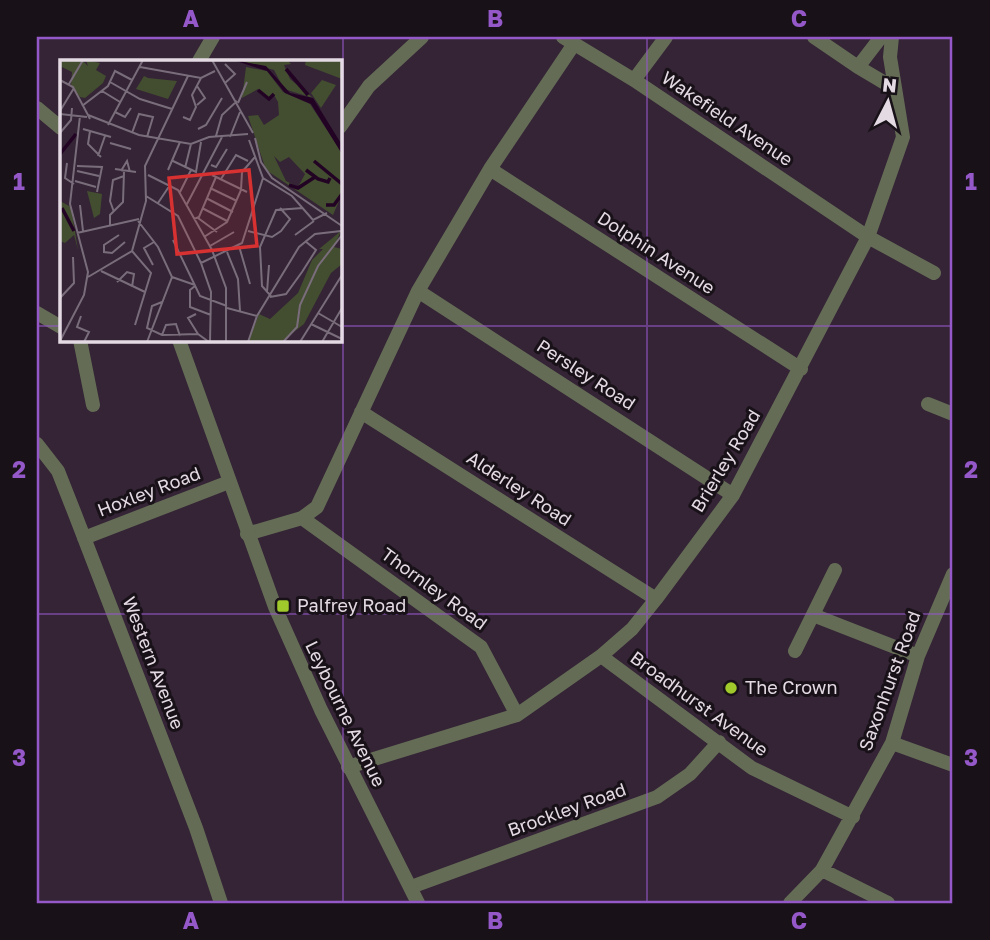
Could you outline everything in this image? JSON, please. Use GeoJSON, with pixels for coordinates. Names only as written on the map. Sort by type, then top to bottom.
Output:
{"type":"FeatureCollection","features":[{"type":"Feature","properties":{"kind":"street"},"geometry":{"type":"LineString","coordinates":[[341,126],[374,80],[422,37]]}},
{"type":"Feature","properties":{"kind":"street"},"geometry":{"type":"LineString","coordinates":[[634,80],[666,37]]}},
{"type":"Feature","properties":{"kind":"street"},"geometry":{"type":"LineString","coordinates":[[814,37],[895,89]]}},
{"type":"Feature","properties":{"kind":"street"},"geometry":{"type":"LineString","coordinates":[[858,67],[881,37]]}},
{"type":"Feature","properties":{"kind":"street","name":"Brierley Road"},"geometry":{"type":"LineString","coordinates":[[348,766],[517,715],[601,656],[632,629],[656,599],[733,495],[868,237],[903,137],[890,57],[892,37]]}},
{"type":"Feature","properties":{"kind":"street"},"geometry":{"type":"LineString","coordinates":[[199,60],[207,38]]}},
{"type":"Feature","properties":{"kind":"street"},"geometry":{"type":"LineString","coordinates":[[247,534],[302,518],[317,507],[418,290],[568,40]]}},
{"type":"Feature","properties":{"kind":"street","name":"Wakefield Avenue"},"geometry":{"type":"LineString","coordinates":[[568,40],[634,80],[868,237],[934,273]]}},
{"type":"Feature","properties":{"kind":"street"},"geometry":{"type":"LineString","coordinates":[[37,108],[60,127]]}},
{"type":"Feature","properties":{"kind":"street","name":"Dolphin Avenue"},"geometry":{"type":"LineString","coordinates":[[490,169],[801,369]]}},
{"type":"Feature","properties":{"kind":"street","name":"Persley Road"},"geometry":{"type":"LineString","coordinates":[[418,290],[733,495]]}},
{"type":"Feature","properties":{"kind":"street"},"geometry":{"type":"LineString","coordinates":[[37,313],[60,326]]}},
{"type":"Feature","properties":{"kind":"street"},"geometry":{"type":"LineString","coordinates":[[80,341],[93,405]]}},
{"type":"Feature","properties":{"kind":"street","name":"Leybourne Avenue"},"geometry":{"type":"LineString","coordinates":[[179,341],[247,534],[293,651],[418,903]]}},
{"type":"Feature","properties":{"kind":"street"},"geometry":{"type":"LineString","coordinates":[[928,404],[953,414]]}},
{"type":"Feature","properties":{"kind":"street","name":"Alderley Road"},"geometry":{"type":"LineString","coordinates":[[362,412],[656,599]]}},
{"type":"Feature","properties":{"kind":"street","name":"Western Avenue"},"geometry":{"type":"LineString","coordinates":[[37,444],[58,471],[196,828],[221,903]]}},
{"type":"Feature","properties":{"kind":"street","name":"Hoxley Road"},"geometry":{"type":"LineString","coordinates":[[84,538],[229,482]]}},
{"type":"Feature","properties":{"kind":"street","name":"Thornley Road"},"geometry":{"type":"LineString","coordinates":[[302,518],[481,647],[517,715]]}},
{"type":"Feature","properties":{"kind":"street"},"geometry":{"type":"LineString","coordinates":[[795,651],[835,570]]}},
{"type":"Feature","properties":{"kind":"street","name":"Saxonhurst Road"},"geometry":{"type":"LineString","coordinates":[[790,903],[822,870],[892,743],[918,656],[953,574]]}},
{"type":"Feature","properties":{"kind":"street"},"geometry":{"type":"LineString","coordinates":[[813,615],[918,656]]}},
{"type":"Feature","properties":{"kind":"street","name":"Broadhurst Avenue"},"geometry":{"type":"LineString","coordinates":[[601,656],[752,768],[853,817]]}},
{"type":"Feature","properties":{"kind":"street","name":"Brockley Road"},"geometry":{"type":"LineString","coordinates":[[411,887],[657,797],[690,774],[719,742]]}},
{"type":"Feature","properties":{"kind":"street"},"geometry":{"type":"LineString","coordinates":[[892,743],[953,765]]}},
{"type":"Feature","properties":{"kind":"street"},"geometry":{"type":"LineString","coordinates":[[822,870],[888,903]]}},
{"type":"Feature","properties":{"kind":"place","name":"Palfrey Road"},"geometry":{"type":"Point","coordinates":[283,606]}},
{"type":"Feature","properties":{"kind":"place","name":"The Crown"},"geometry":{"type":"Point","coordinates":[731,688]}}]}
